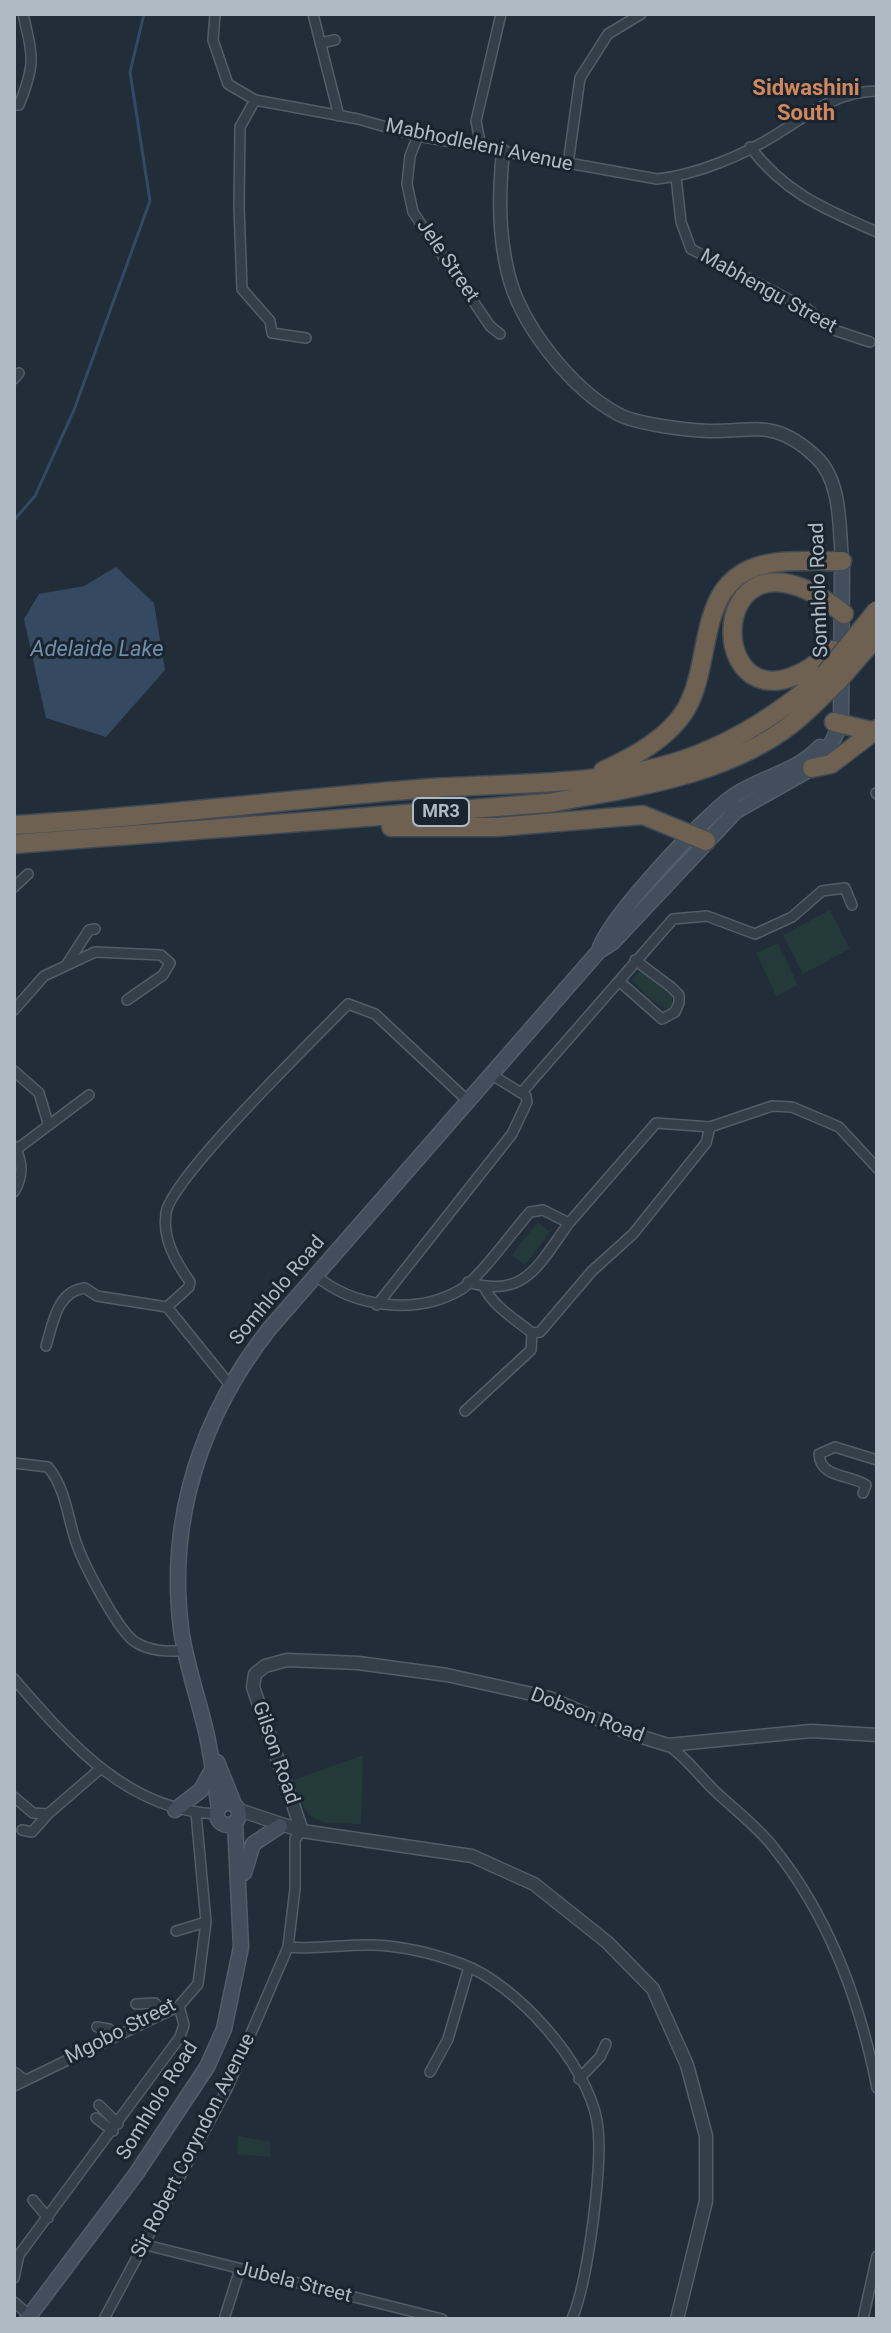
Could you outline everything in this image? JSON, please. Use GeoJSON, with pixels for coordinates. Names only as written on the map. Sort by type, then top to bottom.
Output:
{"type":"FeatureCollection","features":[{"type":"Feature","properties":{"kind":"highway"},"geometry":{"type":"LineString","coordinates":[[589,777],[648,746],[685,712],[704,667],[714,606],[725,587],[757,566],[842,561]]}},
{"type":"Feature","properties":{"kind":"highway"},"geometry":{"type":"LineString","coordinates":[[844,614],[808,587],[770,583],[746,595],[730,627],[733,652],[752,673],[773,681],[791,680],[806,673],[833,650],[877,594]]}},
{"type":"Feature","properties":{"kind":"highway","name":"MR3"},"geometry":{"type":"LineString","coordinates":[[14,825],[159,816],[420,789],[589,777],[655,768],[694,756],[757,726],[832,677],[877,610]]}},
{"type":"Feature","properties":{"kind":"highway","name":"MR3"},"geometry":{"type":"LineString","coordinates":[[14,844],[549,803],[667,779],[760,742],[791,724],[832,677],[877,636]]}},
{"type":"Feature","properties":{"kind":"highway"},"geometry":{"type":"LineString","coordinates":[[838,720],[876,730]]}},
{"type":"Feature","properties":{"kind":"highway"},"geometry":{"type":"LineString","coordinates":[[812,768],[831,764],[876,730]]}},
{"type":"Feature","properties":{"kind":"highway"},"geometry":{"type":"LineString","coordinates":[[265,826],[497,827],[643,815],[698,838]]}},
{"type":"Feature","properties":{"kind":"main road","name":"Somhlolo Road"},"geometry":{"type":"LineString","coordinates":[[698,838],[745,804],[812,768],[828,750],[838,720],[844,614],[842,561]]}},
{"type":"Feature","properties":{"kind":"main road","name":"Somhlolo Road"},"geometry":{"type":"LineString","coordinates":[[29,2317],[136,2174],[207,2067],[224,2029],[236,1979],[241,1947],[240,1880],[229,1815],[185,1651],[178,1600],[184,1510],[206,1434],[230,1385],[249,1355],[315,1275],[599,951],[622,933],[733,796],[813,755],[838,720]]}},
{"type":"Feature","properties":{"kind":"main road","name":"Somhlolo Road"},"geometry":{"type":"LineString","coordinates":[[207,1736],[212,1769],[229,1815]]}},
{"type":"Feature","properties":{"kind":"main road"},"geometry":{"type":"LineString","coordinates":[[175,1810],[201,1790],[212,1769]]}},
{"type":"Feature","properties":{"kind":"main road"},"geometry":{"type":"LineString","coordinates":[[240,1880],[253,1844],[275,1824]]}},
{"type":"Feature","properties":{"kind":"street"},"geometry":{"type":"LineString","coordinates":[[14,105],[19,105],[32,62],[33,47],[23,14]]}},
{"type":"Feature","properties":{"kind":"street"},"geometry":{"type":"LineString","coordinates":[[215,14],[213,40],[228,84],[255,100],[240,127],[242,289],[270,321],[272,333],[306,338]]}},
{"type":"Feature","properties":{"kind":"street"},"geometry":{"type":"LineString","coordinates":[[313,14],[339,116]]}},
{"type":"Feature","properties":{"kind":"street"},"geometry":{"type":"LineString","coordinates":[[481,147],[476,121],[501,14]]}},
{"type":"Feature","properties":{"kind":"street"},"geometry":{"type":"LineString","coordinates":[[568,164],[580,78],[608,34],[641,14]]}},
{"type":"Feature","properties":{"kind":"street"},"geometry":{"type":"LineString","coordinates":[[320,43],[335,40]]}},
{"type":"Feature","properties":{"kind":"street","name":"Mabhodleleni Avenue"},"geometry":{"type":"LineString","coordinates":[[255,100],[339,116],[418,136],[657,179],[676,177],[750,147],[820,105],[877,91]]}},
{"type":"Feature","properties":{"kind":"street","name":"Jele Street"},"geometry":{"type":"LineString","coordinates":[[418,136],[410,156],[407,184],[413,212],[490,326],[500,334]]}},
{"type":"Feature","properties":{"kind":"street"},"geometry":{"type":"LineString","coordinates":[[750,147],[769,172],[800,196],[877,232]]}},
{"type":"Feature","properties":{"kind":"street","name":"Somhlolo Road"},"geometry":{"type":"LineString","coordinates":[[503,151],[499,199],[508,274],[524,315],[543,347],[577,382],[619,415],[708,431],[754,426],[774,431],[816,457],[828,474],[837,502],[842,561]]}},
{"type":"Feature","properties":{"kind":"street","name":"Mabhengu Street"},"geometry":{"type":"LineString","coordinates":[[676,177],[681,222],[691,249],[806,308],[834,330],[870,342]]}},
{"type":"Feature","properties":{"kind":"street"},"geometry":{"type":"LineString","coordinates":[[14,887],[28,874]]}},
{"type":"Feature","properties":{"kind":"street"},"geometry":{"type":"LineString","coordinates":[[523,1091],[673,919],[707,916],[755,934],[792,917],[822,891],[845,888],[852,905]]}},
{"type":"Feature","properties":{"kind":"street"},"geometry":{"type":"LineString","coordinates":[[65,967],[89,930],[95,929]]}},
{"type":"Feature","properties":{"kind":"street"},"geometry":{"type":"LineString","coordinates":[[14,1010],[44,976],[95,952],[161,955],[168,959],[170,963],[163,975],[127,1000]]}},
{"type":"Feature","properties":{"kind":"street"},"geometry":{"type":"LineString","coordinates":[[619,981],[662,1019],[675,1012],[679,1003],[676,991],[635,960]]}},
{"type":"Feature","properties":{"kind":"street"},"geometry":{"type":"LineString","coordinates":[[167,1307],[189,1287],[170,1249],[166,1229],[166,1211],[177,1190],[260,1094],[348,1004],[375,1014],[469,1102]]}},
{"type":"Feature","properties":{"kind":"street"},"geometry":{"type":"LineString","coordinates":[[14,1071],[39,1093],[48,1123]]}},
{"type":"Feature","properties":{"kind":"street"},"geometry":{"type":"LineString","coordinates":[[377,1305],[512,1134],[527,1102],[523,1091],[492,1075]]}},
{"type":"Feature","properties":{"kind":"street"},"geometry":{"type":"LineString","coordinates":[[14,1192],[21,1180],[16,1148],[89,1095]]}},
{"type":"Feature","properties":{"kind":"street"},"geometry":{"type":"LineString","coordinates":[[468,1282],[484,1287],[517,1286],[530,1276],[569,1223],[656,1123],[710,1127],[772,1106],[792,1107],[839,1127],[877,1168]]}},
{"type":"Feature","properties":{"kind":"street"},"geometry":{"type":"LineString","coordinates":[[532,1333],[548,1326],[592,1271],[633,1234],[706,1143],[710,1127]]}},
{"type":"Feature","properties":{"kind":"street"},"geometry":{"type":"LineString","coordinates":[[315,1275],[345,1294],[377,1305],[403,1306],[461,1290],[530,1212],[543,1210],[569,1223]]}},
{"type":"Feature","properties":{"kind":"street"},"geometry":{"type":"LineString","coordinates":[[484,1287],[489,1298],[532,1333]]}},
{"type":"Feature","properties":{"kind":"street"},"geometry":{"type":"LineString","coordinates":[[46,1346],[58,1308],[76,1289],[85,1288],[97,1296],[167,1307],[230,1385]]}},
{"type":"Feature","properties":{"kind":"street"},"geometry":{"type":"LineString","coordinates":[[465,1411],[531,1350],[532,1333]]}},
{"type":"Feature","properties":{"kind":"street"},"geometry":{"type":"LineString","coordinates":[[863,1493],[866,1485],[861,1481],[825,1471],[819,1464],[819,1454],[835,1447],[877,1460]]}},
{"type":"Feature","properties":{"kind":"street"},"geometry":{"type":"LineString","coordinates":[[14,1463],[48,1467],[59,1481],[76,1543],[92,1580],[132,1642],[152,1651],[185,1651]]}},
{"type":"Feature","properties":{"kind":"street","name":"Dobson Road"},"geometry":{"type":"LineString","coordinates":[[255,1674],[265,1666],[287,1660],[358,1663],[447,1675],[550,1698],[626,1732],[668,1745],[811,1731],[877,1735]]}},
{"type":"Feature","properties":{"kind":"street","name":"Gilson Road"},"geometry":{"type":"LineString","coordinates":[[255,1674],[253,1687],[257,1707],[302,1831]]}},
{"type":"Feature","properties":{"kind":"street"},"geometry":{"type":"LineString","coordinates":[[14,1679],[69,1742],[100,1769],[153,1802],[175,1810],[229,1815],[302,1831],[472,1856],[534,1884],[607,1942],[653,1989],[687,2065],[706,2136],[706,2201],[677,2319]]}},
{"type":"Feature","properties":{"kind":"street"},"geometry":{"type":"LineString","coordinates":[[668,1745],[686,1758],[705,1782],[773,1846],[814,1908],[845,1969],[867,2037],[877,2088]]}},
{"type":"Feature","properties":{"kind":"street"},"geometry":{"type":"LineString","coordinates":[[22,1830],[32,1832],[100,1769]]}},
{"type":"Feature","properties":{"kind":"street"},"geometry":{"type":"LineString","coordinates":[[14,1797],[33,1813],[48,1814]]}},
{"type":"Feature","properties":{"kind":"street","name":"Mgobo Street"},"geometry":{"type":"LineString","coordinates":[[14,2086],[179,2006],[198,1984],[206,1922],[196,1813]]}},
{"type":"Feature","properties":{"kind":"street","name":"Sir Robert Coryndon Avenue"},"geometry":{"type":"LineString","coordinates":[[104,2319],[228,2087],[288,1947],[295,1889],[295,1839],[302,1831]]}},
{"type":"Feature","properties":{"kind":"street"},"geometry":{"type":"LineString","coordinates":[[176,1931],[206,1922]]}},
{"type":"Feature","properties":{"kind":"street"},"geometry":{"type":"LineString","coordinates":[[288,1947],[374,1945],[418,1951],[469,1967],[500,1985],[537,2014],[579,2079],[597,2120],[588,2255],[572,2319]]}},
{"type":"Feature","properties":{"kind":"street"},"geometry":{"type":"LineString","coordinates":[[430,2072],[448,2039],[469,1967]]}},
{"type":"Feature","properties":{"kind":"street"},"geometry":{"type":"LineString","coordinates":[[136,2004],[155,2003],[163,2014]]}},
{"type":"Feature","properties":{"kind":"street"},"geometry":{"type":"LineString","coordinates":[[14,2278],[19,2255],[180,2037],[184,2025],[179,2006]]}},
{"type":"Feature","properties":{"kind":"street"},"geometry":{"type":"LineString","coordinates":[[97,2027],[109,2029],[116,2036]]}},
{"type":"Feature","properties":{"kind":"street"},"geometry":{"type":"LineString","coordinates":[[579,2079],[600,2057],[606,2044]]}},
{"type":"Feature","properties":{"kind":"street"},"geometry":{"type":"LineString","coordinates":[[14,2072],[25,2080]]}},
{"type":"Feature","properties":{"kind":"street"},"geometry":{"type":"LineString","coordinates":[[99,2105],[116,2127]]}},
{"type":"Feature","properties":{"kind":"street"},"geometry":{"type":"LineString","coordinates":[[96,2118],[116,2127]]}},
{"type":"Feature","properties":{"kind":"street"},"geometry":{"type":"LineString","coordinates":[[33,2200],[48,2218]]}},
{"type":"Feature","properties":{"kind":"street","name":"Jubela Street"},"geometry":{"type":"LineString","coordinates":[[146,2245],[442,2319]]}},
{"type":"Feature","properties":{"kind":"street"},"geometry":{"type":"LineString","coordinates":[[863,2319],[877,2256]]}},
{"type":"Feature","properties":{"kind":"street"},"geometry":{"type":"LineString","coordinates":[[225,2316],[240,2269]]}},
{"type":"Feature","properties":{"kind":"street"},"geometry":{"type":"LineString","coordinates":[[14,2302],[29,2317]]}},
{"type":"Feature","properties":{"kind":"green space"},"geometry":{"type":"Polygon","coordinates":[[[830,910],[850,949],[803,974],[783,935],[830,910]]]}},
{"type":"Feature","properties":{"kind":"green space"},"geometry":{"type":"Polygon","coordinates":[[[778,943],[798,985],[776,996],[756,953],[778,943]]]}},
{"type":"Feature","properties":{"kind":"green space"},"geometry":{"type":"Polygon","coordinates":[[[643,967],[672,993],[672,1007],[668,1009],[649,999],[632,980],[643,967]]]}},
{"type":"Feature","properties":{"kind":"green space"},"geometry":{"type":"Polygon","coordinates":[[[537,1222],[550,1232],[525,1265],[512,1255],[537,1222]]]}},
{"type":"Feature","properties":{"kind":"green space"},"geometry":{"type":"Polygon","coordinates":[[[363,1755],[361,1824],[324,1822],[309,1814],[303,1807],[294,1780],[363,1755]]]}},
{"type":"Feature","properties":{"kind":"green space"},"geometry":{"type":"Polygon","coordinates":[[[238,2136],[271,2142],[270,2157],[237,2154],[238,2136]]]}},
{"type":"Feature","properties":{"kind":"water","name":"Adelaide Lake"},"geometry":{"type":"Polygon","coordinates":[[[116,567],[154,603],[165,670],[106,737],[46,718],[24,619],[39,594],[84,586],[116,567]]]}},
{"type":"Feature","properties":{"kind":"waterway"},"geometry":{"type":"LineString","coordinates":[[14,520],[35,496],[74,410],[150,201],[130,72],[144,14]]}},
{"type":"Feature","properties":{"kind":"district","name":"Sidwashini South"},"geometry":{"type":"Point","coordinates":[806,102]}}]}
